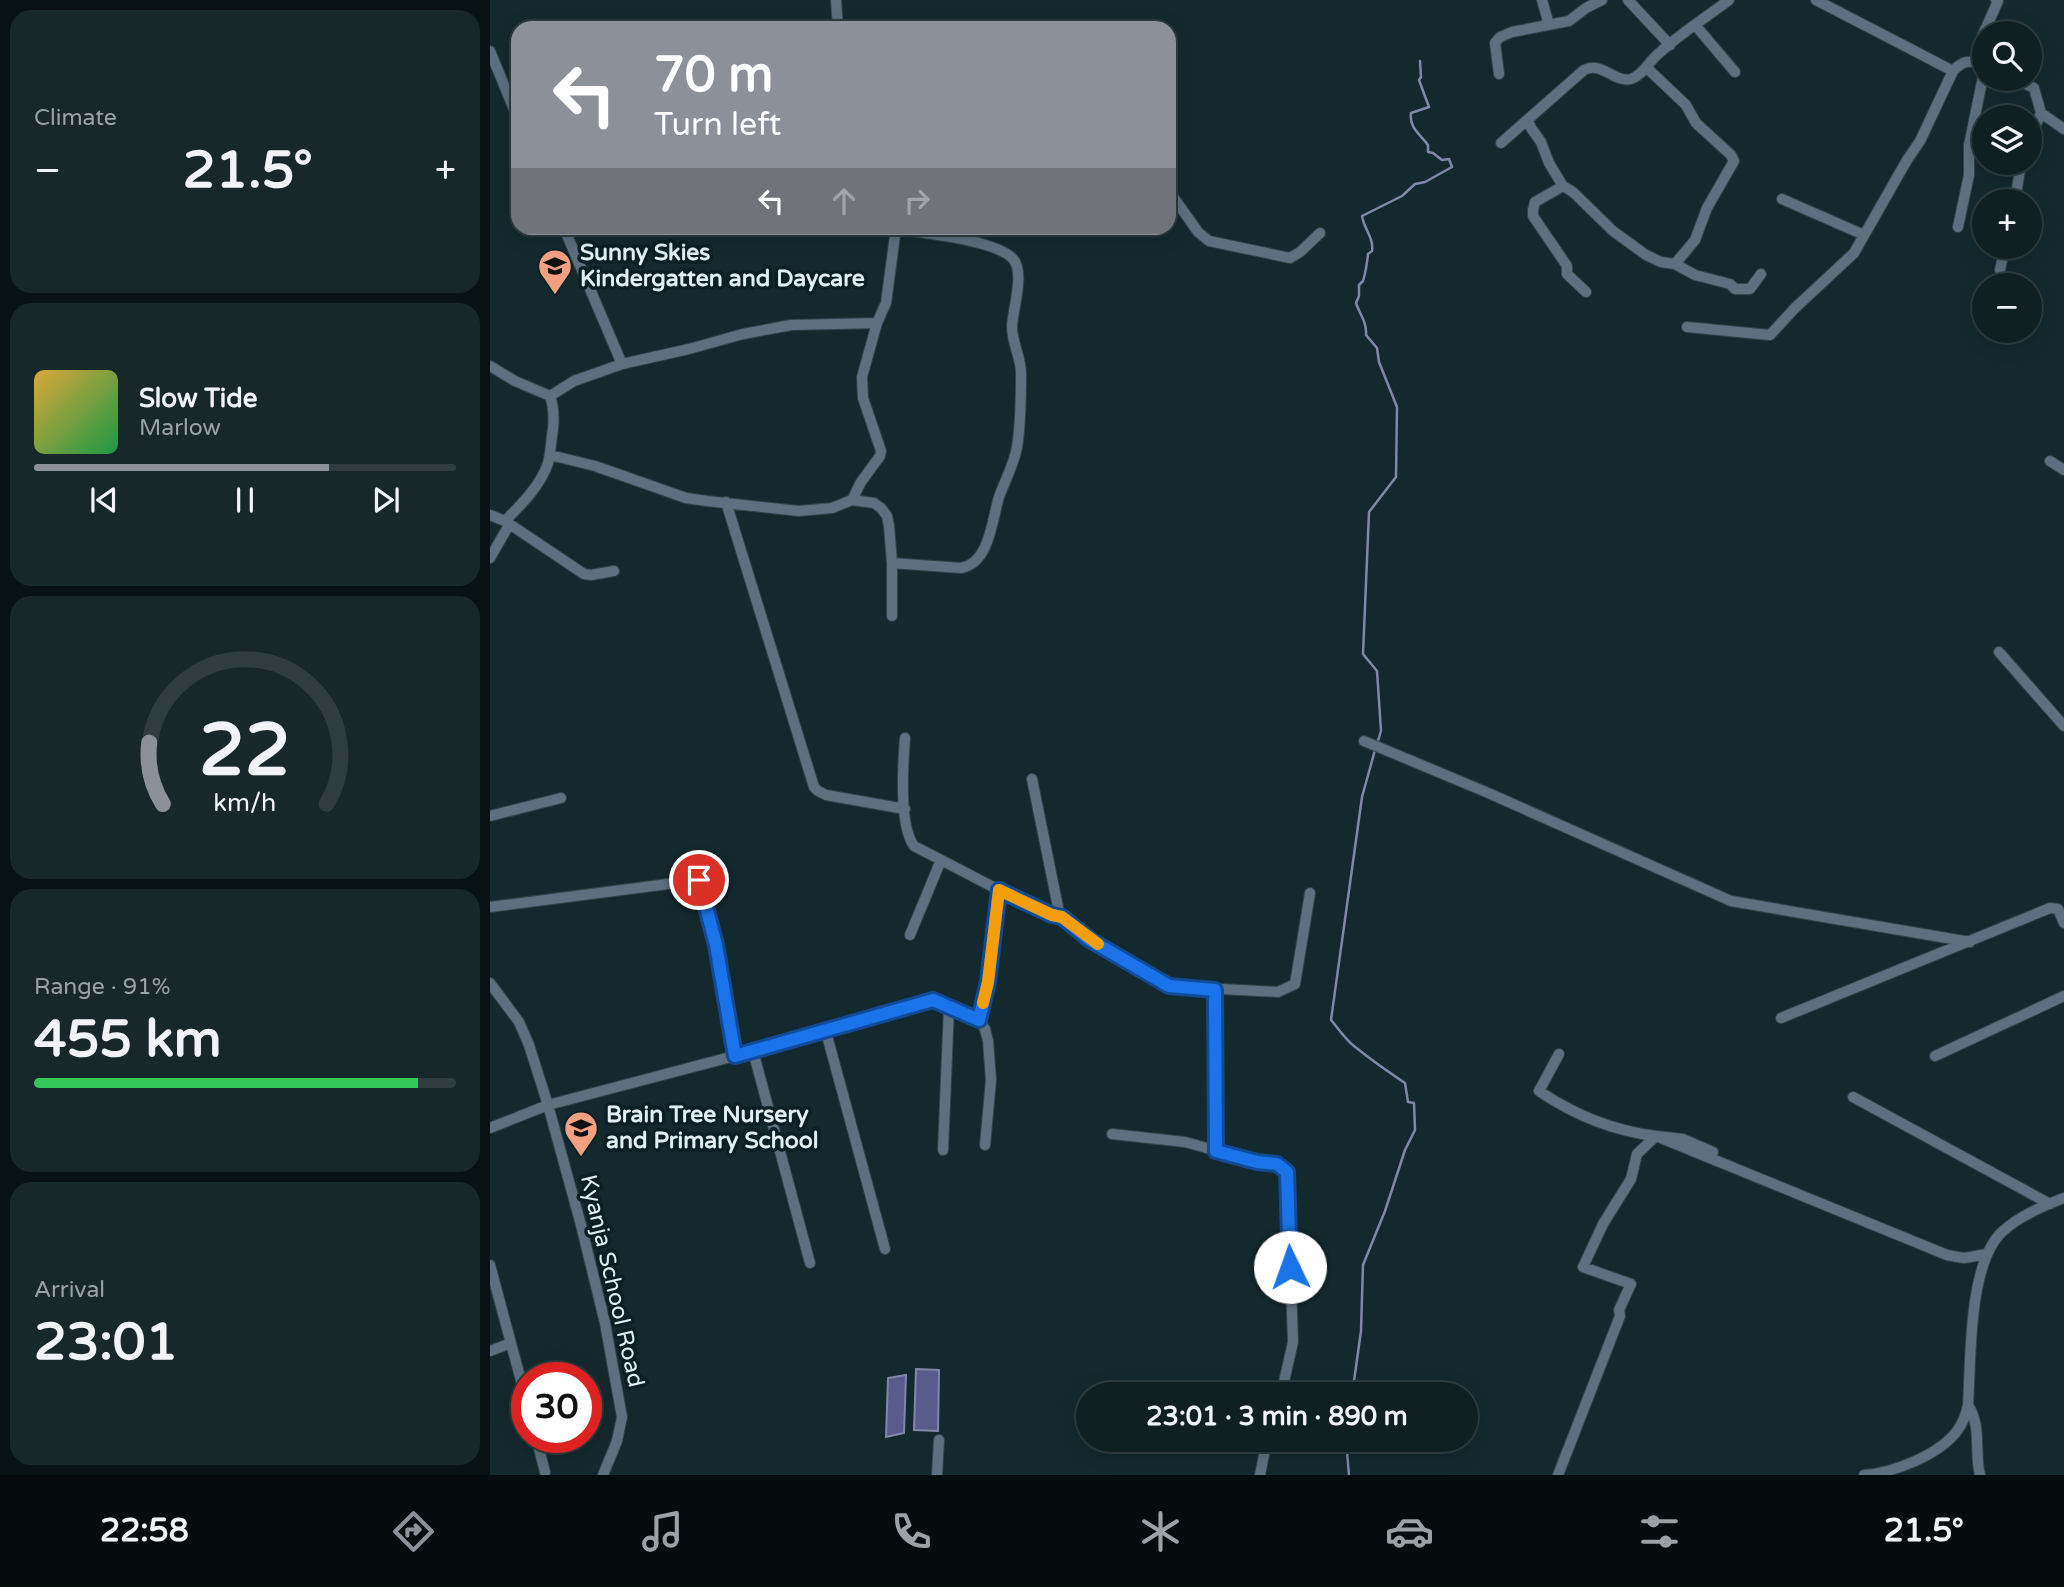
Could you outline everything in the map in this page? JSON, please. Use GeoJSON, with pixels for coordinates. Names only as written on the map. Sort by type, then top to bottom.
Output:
{"type":"FeatureCollection","features":[{"type":"Feature","properties":{"kind":"street"},"geometry":{"type":"LineString","coordinates":[[836,0],[838,21]]}},
{"type":"Feature","properties":{"kind":"street"},"geometry":{"type":"LineString","coordinates":[[1542,0],[1549,25]]}},
{"type":"Feature","properties":{"kind":"street"},"geometry":{"type":"LineString","coordinates":[[1499,74],[1497,39],[1516,31],[1569,21],[1602,0]]}},
{"type":"Feature","properties":{"kind":"street"},"geometry":{"type":"LineString","coordinates":[[1628,0],[1670,45]]}},
{"type":"Feature","properties":{"kind":"street"},"geometry":{"type":"LineString","coordinates":[[1501,142],[1569,81],[1588,68],[1597,67],[1630,79],[1729,0]]}},
{"type":"Feature","properties":{"kind":"street"},"geometry":{"type":"LineString","coordinates":[[1816,0],[1953,71]]}},
{"type":"Feature","properties":{"kind":"street"},"geometry":{"type":"LineString","coordinates":[[1988,21],[1997,0]]}},
{"type":"Feature","properties":{"kind":"street"},"geometry":{"type":"LineString","coordinates":[[1696,26],[1735,72]]}},
{"type":"Feature","properties":{"kind":"street"},"geometry":{"type":"LineString","coordinates":[[490,51],[511,102]]}},
{"type":"Feature","properties":{"kind":"street"},"geometry":{"type":"LineString","coordinates":[[1687,327],[1770,335],[1795,308],[1851,257],[1920,141],[1953,71],[1959,64],[1972,63]]}},
{"type":"Feature","properties":{"kind":"street"},"geometry":{"type":"LineString","coordinates":[[1647,68],[1686,105],[1696,123],[1733,158],[1733,164],[1707,208],[1695,240],[1675,264]]}},
{"type":"Feature","properties":{"kind":"street"},"geometry":{"type":"LineString","coordinates":[[1958,227],[1969,175],[1969,145],[1980,91]]}},
{"type":"Feature","properties":{"kind":"street"},"geometry":{"type":"LineString","coordinates":[[2042,114],[2064,130]]}},
{"type":"Feature","properties":{"kind":"street"},"geometry":{"type":"LineString","coordinates":[[1528,120],[1563,186],[1573,192],[1605,224],[1646,255],[1661,262],[1675,264],[1695,275],[1730,284],[1738,290],[1751,289],[1761,274]]}},
{"type":"Feature","properties":{"kind":"street"},"geometry":{"type":"LineString","coordinates":[[1563,186],[1535,202],[1533,216],[1567,266],[1567,274],[1586,292]]}},
{"type":"Feature","properties":{"kind":"street"},"geometry":{"type":"LineString","coordinates":[[1782,199],[1864,235]]}},
{"type":"Feature","properties":{"kind":"street"},"geometry":{"type":"LineString","coordinates":[[1176,201],[1198,232],[1218,244],[1290,258],[1320,233]]}},
{"type":"Feature","properties":{"kind":"street"},"geometry":{"type":"LineString","coordinates":[[567,235],[622,364]]}},
{"type":"Feature","properties":{"kind":"street"},"geometry":{"type":"LineString","coordinates":[[852,500],[880,456],[881,450],[862,393],[862,377],[877,323],[886,303],[895,235]]}},
{"type":"Feature","properties":{"kind":"street"},"geometry":{"type":"LineString","coordinates":[[892,563],[961,568],[971,565],[977,559],[990,533],[999,497],[1009,476],[1019,428],[1021,371],[1012,336],[1018,268],[1013,258],[1002,251],[933,235]]}},
{"type":"Feature","properties":{"kind":"street"},"geometry":{"type":"LineString","coordinates":[[2000,270],[2002,259]]}},
{"type":"Feature","properties":{"kind":"street"},"geometry":{"type":"LineString","coordinates":[[550,396],[574,381],[622,364],[774,328],[806,324],[877,323]]}},
{"type":"Feature","properties":{"kind":"street"},"geometry":{"type":"LineString","coordinates":[[490,366],[515,381],[550,396]]}},
{"type":"Feature","properties":{"kind":"street"},"geometry":{"type":"LineString","coordinates":[[490,558],[507,523],[546,468],[550,455],[554,411],[550,396]]}},
{"type":"Feature","properties":{"kind":"street"},"geometry":{"type":"LineString","coordinates":[[550,455],[595,466],[686,498],[809,511],[832,508],[852,500],[874,503],[887,516],[890,526],[892,616]]}},
{"type":"Feature","properties":{"kind":"street"},"geometry":{"type":"LineString","coordinates":[[2050,461],[2064,470]]}},
{"type":"Feature","properties":{"kind":"street"},"geometry":{"type":"LineString","coordinates":[[726,502],[814,787],[826,795],[905,809]]}},
{"type":"Feature","properties":{"kind":"street"},"geometry":{"type":"LineString","coordinates":[[490,515],[507,523],[584,574],[614,570]]}},
{"type":"Feature","properties":{"kind":"street"},"geometry":{"type":"LineString","coordinates":[[1999,652],[2064,726]]}},
{"type":"Feature","properties":{"kind":"street"},"geometry":{"type":"LineString","coordinates":[[905,738],[905,809],[910,841],[914,846],[999,890],[1052,915],[1062,917]]}},
{"type":"Feature","properties":{"kind":"street"},"geometry":{"type":"LineString","coordinates":[[1364,741],[1731,901],[1970,942]]}},
{"type":"Feature","properties":{"kind":"street"},"geometry":{"type":"LineString","coordinates":[[1032,779],[1062,917],[1090,940],[1169,986],[1278,992],[1295,984],[1310,893]]}},
{"type":"Feature","properties":{"kind":"street"},"geometry":{"type":"LineString","coordinates":[[490,816],[561,798]]}},
{"type":"Feature","properties":{"kind":"street"},"geometry":{"type":"LineString","coordinates":[[910,935],[941,860]]}},
{"type":"Feature","properties":{"kind":"street"},"geometry":{"type":"LineString","coordinates":[[490,907],[699,880],[716,945],[735,1056]]}},
{"type":"Feature","properties":{"kind":"street"},"geometry":{"type":"LineString","coordinates":[[979,1020],[988,982],[999,890]]}},
{"type":"Feature","properties":{"kind":"street"},"geometry":{"type":"LineString","coordinates":[[1781,1018],[2050,908],[2061,905],[2064,923]]}},
{"type":"Feature","properties":{"kind":"street","name":"Kyanja School Road"},"geometry":{"type":"LineString","coordinates":[[490,983],[519,1022],[529,1045],[548,1105],[605,1323],[622,1418],[603,1475]]}},
{"type":"Feature","properties":{"kind":"street"},"geometry":{"type":"LineString","coordinates":[[1215,990],[1216,1151]]}},
{"type":"Feature","properties":{"kind":"street"},"geometry":{"type":"LineString","coordinates":[[1935,1056],[2064,996]]}},
{"type":"Feature","properties":{"kind":"street"},"geometry":{"type":"LineString","coordinates":[[490,1128],[548,1105],[826,1032],[933,1000],[979,1020],[987,1035],[991,1080],[985,1145]]}},
{"type":"Feature","properties":{"kind":"street"},"geometry":{"type":"LineString","coordinates":[[943,1150],[948,1008]]}},
{"type":"Feature","properties":{"kind":"street"},"geometry":{"type":"LineString","coordinates":[[826,1032],[885,1249]]}},
{"type":"Feature","properties":{"kind":"street"},"geometry":{"type":"LineString","coordinates":[[753,1051],[810,1264]]}},
{"type":"Feature","properties":{"kind":"street"},"geometry":{"type":"LineString","coordinates":[[1559,1054],[1539,1091],[1575,1112],[1602,1123],[1635,1133],[1683,1139],[1716,1153]]}},
{"type":"Feature","properties":{"kind":"street"},"geometry":{"type":"LineString","coordinates":[[1853,1097],[2050,1204]]}},
{"type":"Feature","properties":{"kind":"street"},"geometry":{"type":"LineString","coordinates":[[1112,1134],[1185,1142],[1257,1162],[1277,1164],[1287,1172],[1293,1342],[1284,1382]]}},
{"type":"Feature","properties":{"kind":"street"},"geometry":{"type":"LineString","coordinates":[[1656,1136],[1947,1255],[1964,1258],[1987,1254]]}},
{"type":"Feature","properties":{"kind":"street"},"geometry":{"type":"LineString","coordinates":[[1559,1475],[1631,1284],[1583,1267],[1603,1224],[1631,1179],[1637,1154],[1656,1136]]}},
{"type":"Feature","properties":{"kind":"street"},"geometry":{"type":"LineString","coordinates":[[1864,1475],[1892,1471],[1908,1465],[1944,1443],[1956,1432],[1964,1420],[1968,1405],[1978,1283],[1987,1254],[1996,1239],[2012,1223],[2064,1198]]}},
{"type":"Feature","properties":{"kind":"street"},"geometry":{"type":"LineString","coordinates":[[490,1265],[492,1281],[516,1362]]}},
{"type":"Feature","properties":{"kind":"street"},"geometry":{"type":"LineString","coordinates":[[490,1351],[511,1343]]}},
{"type":"Feature","properties":{"kind":"street"},"geometry":{"type":"LineString","coordinates":[[1968,1405],[1976,1420],[1980,1475]]}},
{"type":"Feature","properties":{"kind":"street"},"geometry":{"type":"LineString","coordinates":[[937,1475],[939,1440]]}},
{"type":"Feature","properties":{"kind":"street"},"geometry":{"type":"LineString","coordinates":[[1260,1475],[1265,1452]]}},
{"type":"Feature","properties":{"kind":"street"},"geometry":{"type":"LineString","coordinates":[[540,1453],[545,1472]]}},
{"type":"Feature","properties":{"kind":"water"},"geometry":{"type":"Polygon","coordinates":[[[916,1369],[939,1370],[938,1431],[914,1430],[916,1369]]]}},
{"type":"Feature","properties":{"kind":"water"},"geometry":{"type":"Polygon","coordinates":[[[906,1375],[904,1433],[886,1437],[888,1378],[906,1375]]]}},
{"type":"Feature","properties":{"kind":"waterway"},"geometry":{"type":"LineString","coordinates":[[1377,744],[1381,731],[1377,671],[1363,654],[1369,512],[1396,477],[1397,407],[1379,362],[1377,348],[1366,335],[1356,303],[1368,254],[1372,251],[1372,242],[1362,216],[1402,196],[1415,184],[1425,182],[1452,167],[1449,159],[1442,160],[1428,152],[1428,145],[1412,123],[1411,113],[1429,107],[1419,80],[1420,61]]}},
{"type":"Feature","properties":{"kind":"waterway"},"geometry":{"type":"LineString","coordinates":[[1354,1382],[1361,1331],[1363,1265],[1385,1211],[1405,1150],[1415,1130],[1414,1103],[1408,1102],[1405,1083],[1354,1046],[1331,1020],[1362,797],[1375,750]]}},
{"type":"Feature","properties":{"kind":"waterway"},"geometry":{"type":"LineString","coordinates":[[1347,1452],[1349,1475]]}},
{"type":"Feature","properties":{"kind":"slow traffic"},"geometry":{"type":"LineString","coordinates":[[983,1003],[999,890],[1052,915],[1062,917],[1098,944]]}},
{"type":"Feature","properties":{"kind":"place","name":"Sunny Skies Kindergatten and Daycare"},"geometry":{"type":"Point","coordinates":[555,296]}},
{"type":"Feature","properties":{"kind":"place","name":"Brain Tree Nursery and Primary School"},"geometry":{"type":"Point","coordinates":[581,1158]}},
{"type":"Feature","properties":{"kind":"route"},"geometry":{"type":"LineString","coordinates":[[699,880],[716,945],[735,1056],[933,1000],[979,1020],[988,982],[999,890],[1052,915],[1062,917],[1090,940],[1169,986],[1215,990],[1216,1151],[1257,1162],[1277,1164],[1287,1172],[1290,1267]]}}]}
